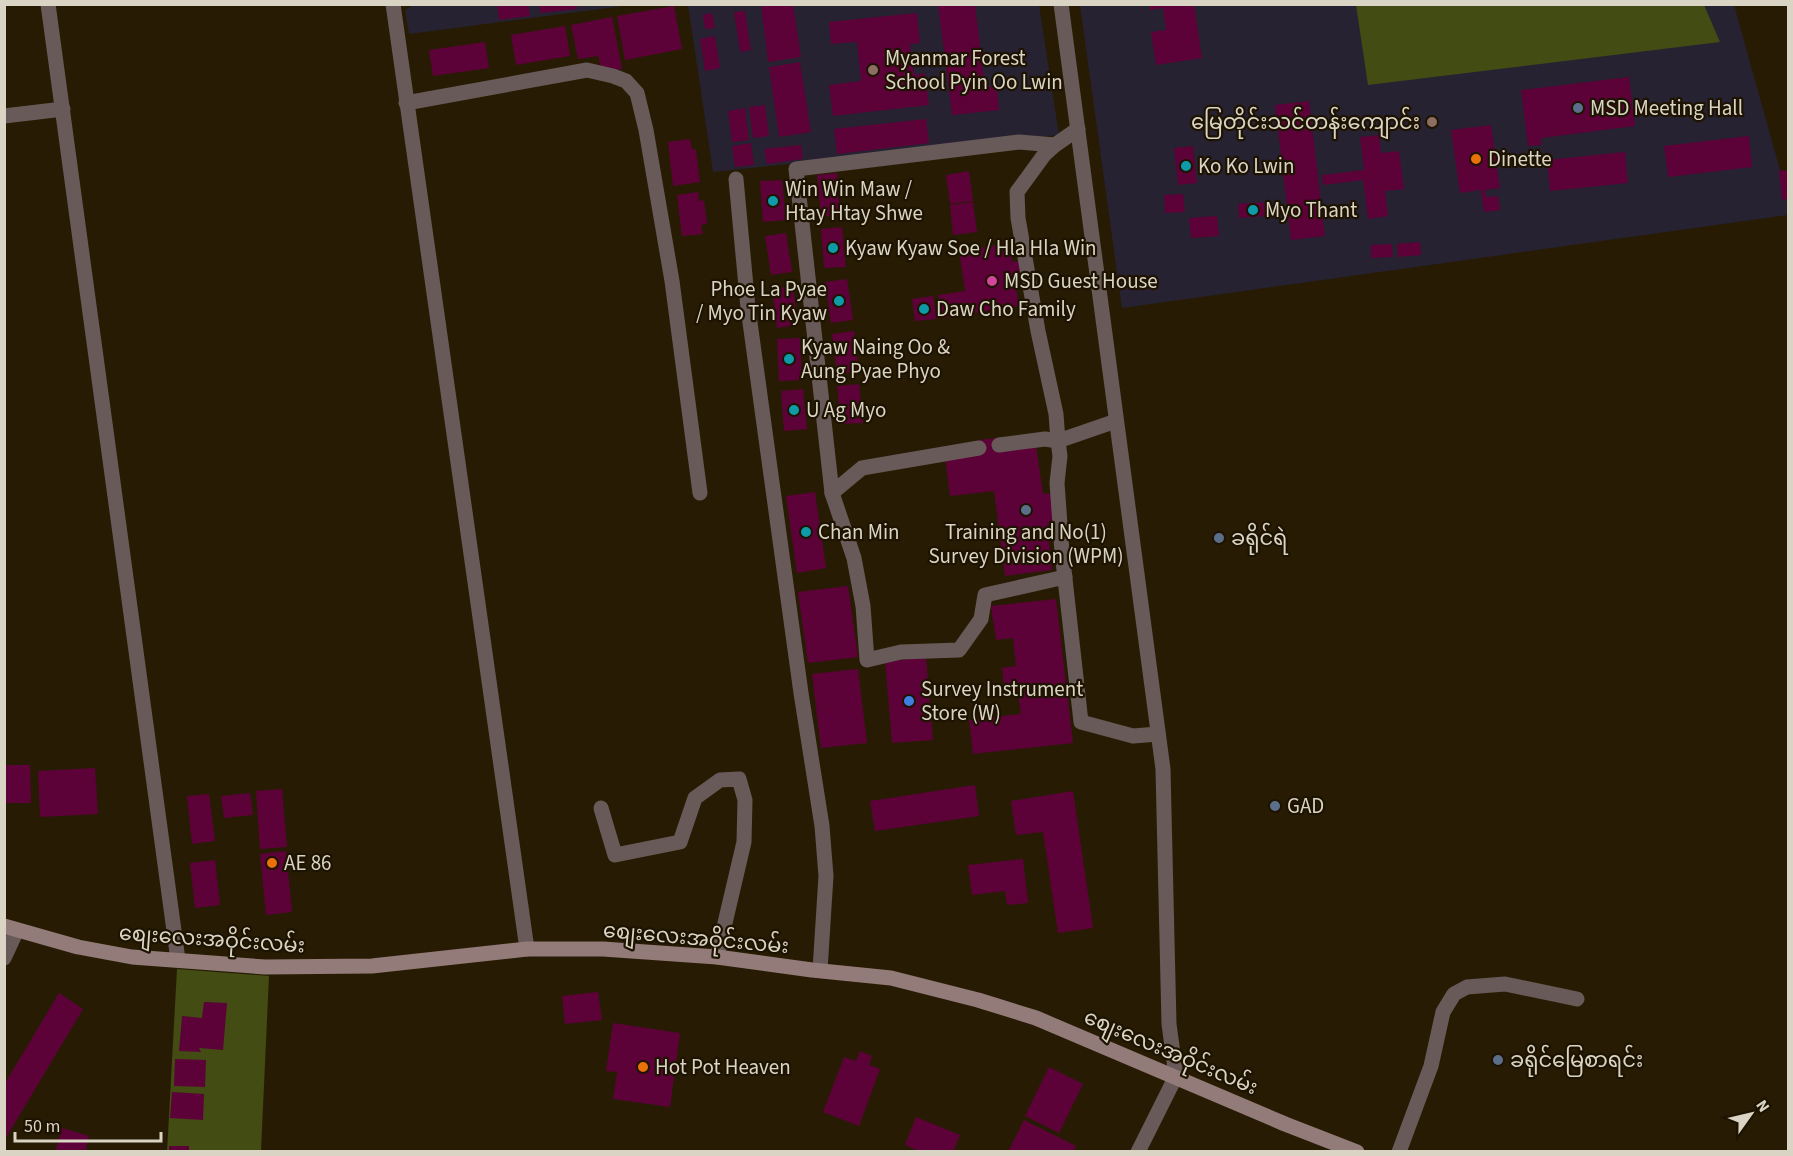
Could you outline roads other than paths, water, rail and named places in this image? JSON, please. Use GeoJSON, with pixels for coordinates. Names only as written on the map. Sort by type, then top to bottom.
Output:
{"type":"FeatureCollection","features":[{"type":"Feature","properties":{"kind":"street"},"geometry":{"type":"LineString","coordinates":[[48,4],[178,960]]}},
{"type":"Feature","properties":{"kind":"street"},"geometry":{"type":"LineString","coordinates":[[393,4],[527,949]]}},
{"type":"Feature","properties":{"kind":"street"},"geometry":{"type":"LineString","coordinates":[[1061,4],[1162,769],[1169,1024],[1176,1076],[1138,1152]]}},
{"type":"Feature","properties":{"kind":"street"},"geometry":{"type":"LineString","coordinates":[[406,103],[587,70],[626,81],[637,93],[646,130],[672,281],[700,494]]}},
{"type":"Feature","properties":{"kind":"street"},"geometry":{"type":"LineString","coordinates":[[4,116],[63,109]]}},
{"type":"Feature","properties":{"kind":"street"},"geometry":{"type":"LineString","coordinates":[[1078,129],[1044,155],[1017,192],[1018,218],[1038,332],[1056,414],[1060,456],[1057,483],[1081,722],[1133,736],[1158,734]]}},
{"type":"Feature","properties":{"kind":"street"},"geometry":{"type":"LineString","coordinates":[[1055,145],[1019,142],[796,169],[832,493],[854,558],[863,606],[867,660],[901,652],[959,650],[981,619],[985,595],[1065,577]]}},
{"type":"Feature","properties":{"kind":"street"},"geometry":{"type":"LineString","coordinates":[[736,178],[750,320],[822,825],[826,876],[820,970]]}},
{"type":"Feature","properties":{"kind":"street"},"geometry":{"type":"LineString","coordinates":[[999,445],[1045,439],[1058,441],[1116,421]]}},
{"type":"Feature","properties":{"kind":"street"},"geometry":{"type":"LineString","coordinates":[[832,493],[862,468],[979,448]]}},
{"type":"Feature","properties":{"kind":"street"},"geometry":{"type":"LineString","coordinates":[[601,808],[615,855],[680,842],[694,798],[720,780],[739,779],[745,800],[744,842],[717,957]]}},
{"type":"Feature","properties":{"kind":"street"},"geometry":{"type":"LineString","coordinates":[[4,958],[11,928]]}},
{"type":"Feature","properties":{"kind":"street","name":"စျေးလေးအဝိုင်းလမ်း"},"geometry":{"type":"LineString","coordinates":[[11,928],[78,947],[132,957],[265,967],[372,966],[527,949],[603,950],[717,957],[891,978],[978,1000],[1036,1018],[1285,1124],[1357,1152]]}},
{"type":"Feature","properties":{"kind":"street"},"geometry":{"type":"LineString","coordinates":[[1399,1152],[1431,1066],[1443,1012],[1454,994],[1467,987],[1505,984],[1577,999]]}},
{"type":"Feature","properties":{"kind":"place","name":"Myanmar Forest School Pyin Oo Lwin"},"geometry":{"type":"Point","coordinates":[873,70]}},
{"type":"Feature","properties":{"kind":"place","name":"MSD Meeting Hall"},"geometry":{"type":"Point","coordinates":[1578,108]}},
{"type":"Feature","properties":{"kind":"place","name":"မြေတိုင်းသင်တန်းကျောင်း"},"geometry":{"type":"Point","coordinates":[1432,122]}},
{"type":"Feature","properties":{"kind":"place","name":"Dinette"},"geometry":{"type":"Point","coordinates":[1476,159]}},
{"type":"Feature","properties":{"kind":"place","name":"Ko Ko Lwin"},"geometry":{"type":"Point","coordinates":[1186,166]}},
{"type":"Feature","properties":{"kind":"place","name":"Win Win Maw / Htay Htay Shwe"},"geometry":{"type":"Point","coordinates":[773,201]}},
{"type":"Feature","properties":{"kind":"place","name":"Myo Thant"},"geometry":{"type":"Point","coordinates":[1253,210]}},
{"type":"Feature","properties":{"kind":"place","name":"Kyaw Kyaw Soe / Hla Hla Win"},"geometry":{"type":"Point","coordinates":[833,248]}},
{"type":"Feature","properties":{"kind":"place","name":"MSD Guest House"},"geometry":{"type":"Point","coordinates":[992,281]}},
{"type":"Feature","properties":{"kind":"place","name":"Phoe La Pyae / Myo Tin Kyaw"},"geometry":{"type":"Point","coordinates":[839,301]}},
{"type":"Feature","properties":{"kind":"place","name":"Daw Cho Family"},"geometry":{"type":"Point","coordinates":[924,309]}},
{"type":"Feature","properties":{"kind":"place","name":"Kyaw Naing Oo & Aung Pyae Phyo"},"geometry":{"type":"Point","coordinates":[789,359]}},
{"type":"Feature","properties":{"kind":"place","name":"U Ag Myo"},"geometry":{"type":"Point","coordinates":[794,410]}},
{"type":"Feature","properties":{"kind":"place","name":"Training and No(1) Survey Division (WPM)"},"geometry":{"type":"Point","coordinates":[1026,510]}},
{"type":"Feature","properties":{"kind":"place","name":"Chan Min"},"geometry":{"type":"Point","coordinates":[806,532]}},
{"type":"Feature","properties":{"kind":"place","name":"ခရိုင်ရဲ"},"geometry":{"type":"Point","coordinates":[1219,538]}},
{"type":"Feature","properties":{"kind":"place","name":"Survey Instrument Store (W)"},"geometry":{"type":"Point","coordinates":[909,701]}},
{"type":"Feature","properties":{"kind":"place","name":"GAD"},"geometry":{"type":"Point","coordinates":[1275,806]}},
{"type":"Feature","properties":{"kind":"place","name":"AE 86"},"geometry":{"type":"Point","coordinates":[272,863]}},
{"type":"Feature","properties":{"kind":"place","name":"ခရိုင်မြေစာရင်း"},"geometry":{"type":"Point","coordinates":[1498,1060]}},
{"type":"Feature","properties":{"kind":"place","name":"Hot Pot Heaven"},"geometry":{"type":"Point","coordinates":[643,1067]}}]}
